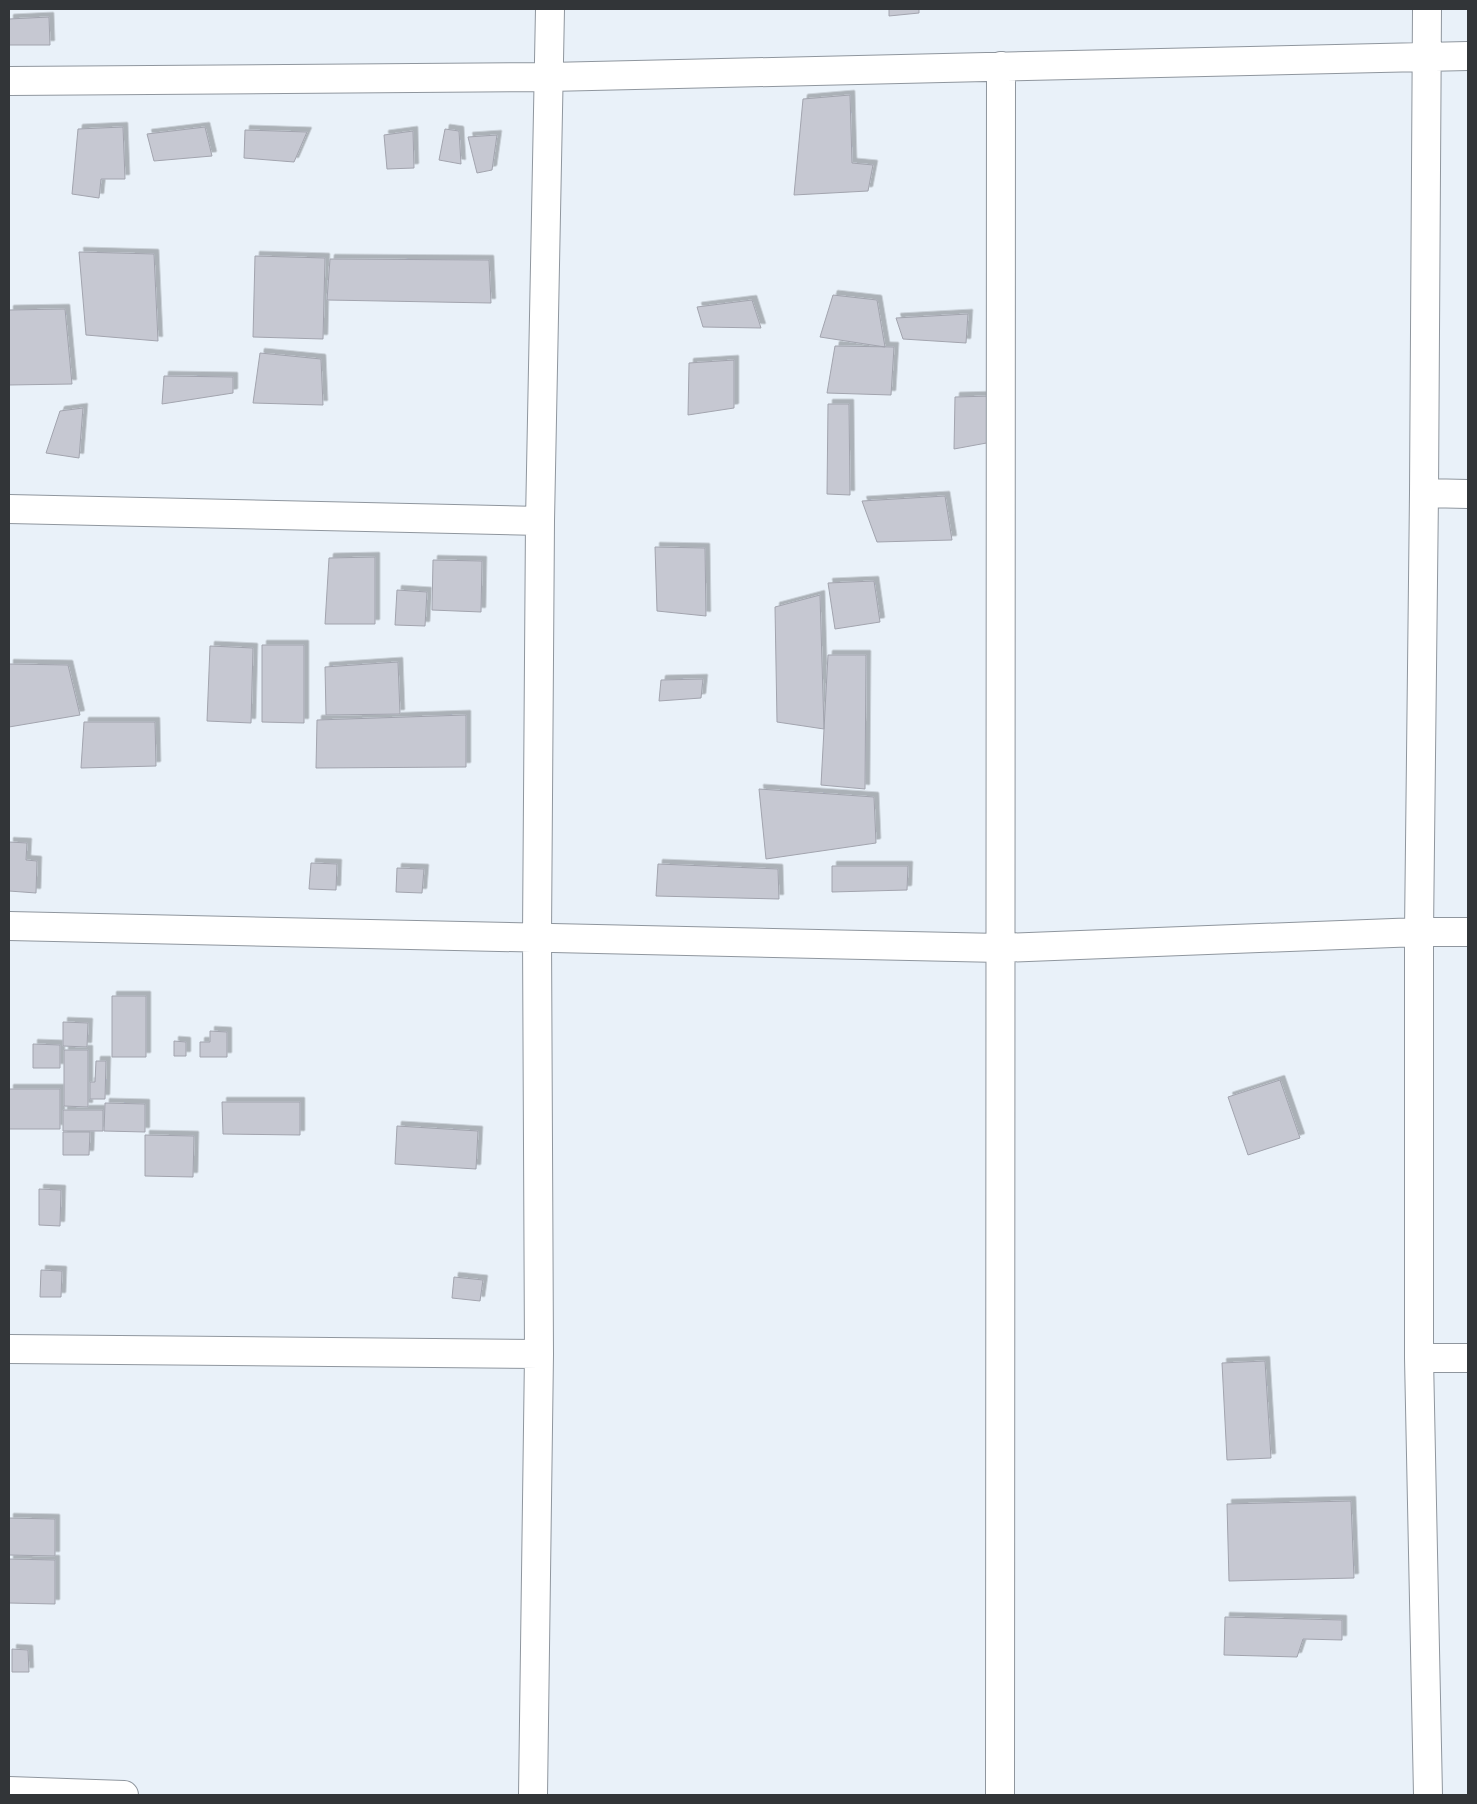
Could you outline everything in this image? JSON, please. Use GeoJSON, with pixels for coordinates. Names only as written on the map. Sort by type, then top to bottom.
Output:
{"type":"FeatureCollection","features":[{"type":"Feature","properties":{"kind":"street"},"geometry":{"type":"LineString","coordinates":[[533,1795],[539,1354],[537,936],[540,521],[550,9]]}},
{"type":"Feature","properties":{"kind":"street"},"geometry":{"type":"LineString","coordinates":[[1427,9],[1419,932],[1419,1358],[1428,1795]]}},
{"type":"Feature","properties":{"kind":"street"},"geometry":{"type":"LineString","coordinates":[[9,81],[549,77],[1468,56]]}},
{"type":"Feature","properties":{"kind":"street"},"geometry":{"type":"LineString","coordinates":[[1000,1795],[1001,66]]}},
{"type":"Feature","properties":{"kind":"street"},"geometry":{"type":"LineString","coordinates":[[1424,494],[1468,494]]}},
{"type":"Feature","properties":{"kind":"street"},"geometry":{"type":"LineString","coordinates":[[9,509],[540,521]]}},
{"type":"Feature","properties":{"kind":"street"},"geometry":{"type":"LineString","coordinates":[[9,926],[537,936],[1000,948],[1419,932],[1468,932]]}},
{"type":"Feature","properties":{"kind":"street"},"geometry":{"type":"LineString","coordinates":[[9,1349],[539,1354]]}},
{"type":"Feature","properties":{"kind":"street"},"geometry":{"type":"LineString","coordinates":[[1419,1358],[1468,1358]]}},
{"type":"Feature","properties":{"kind":"street"},"geometry":{"type":"LineString","coordinates":[[9,1791],[124,1795]]}},
{"type":"Feature","properties":{"kind":"building"},"geometry":{"type":"Polygon","coordinates":[[[889,9],[919,9],[919,13],[889,16],[889,9]]]}},
{"type":"Feature","properties":{"kind":"building"},"geometry":{"type":"Polygon","coordinates":[[[49,17],[50,45],[9,45],[9,19],[49,17]]]}},
{"type":"Feature","properties":{"kind":"building"},"geometry":{"type":"Polygon","coordinates":[[[850,95],[852,163],[873,165],[868,191],[794,195],[803,99],[850,95]]]}},
{"type":"Feature","properties":{"kind":"building"},"geometry":{"type":"Polygon","coordinates":[[[123,127],[125,179],[101,179],[99,198],[72,194],[78,129],[123,127]]]}},
{"type":"Feature","properties":{"kind":"building"},"geometry":{"type":"Polygon","coordinates":[[[205,127],[212,156],[154,161],[147,134],[205,127]]]}},
{"type":"Feature","properties":{"kind":"building"},"geometry":{"type":"Polygon","coordinates":[[[445,129],[459,131],[461,164],[439,160],[445,129]]]}},
{"type":"Feature","properties":{"kind":"building"},"geometry":{"type":"Polygon","coordinates":[[[245,130],[307,132],[294,162],[244,158],[245,130]]]}},
{"type":"Feature","properties":{"kind":"building"},"geometry":{"type":"Polygon","coordinates":[[[413,131],[414,168],[387,169],[384,135],[413,131]]]}},
{"type":"Feature","properties":{"kind":"building"},"geometry":{"type":"Polygon","coordinates":[[[497,135],[492,170],[477,173],[468,137],[497,135]]]}},
{"type":"Feature","properties":{"kind":"building"},"geometry":{"type":"Polygon","coordinates":[[[79,252],[154,254],[158,341],[86,335],[79,252]]]}},
{"type":"Feature","properties":{"kind":"building"},"geometry":{"type":"Polygon","coordinates":[[[255,256],[325,258],[323,339],[253,337],[255,256]]]}},
{"type":"Feature","properties":{"kind":"building"},"geometry":{"type":"Polygon","coordinates":[[[330,259],[489,260],[491,303],[327,300],[330,259]]]}},
{"type":"Feature","properties":{"kind":"building"},"geometry":{"type":"Polygon","coordinates":[[[833,295],[877,300],[885,347],[820,337],[833,295]]]}},
{"type":"Feature","properties":{"kind":"building"},"geometry":{"type":"Polygon","coordinates":[[[752,300],[761,328],[703,327],[697,307],[752,300]]]}},
{"type":"Feature","properties":{"kind":"building"},"geometry":{"type":"Polygon","coordinates":[[[65,309],[72,384],[9,385],[9,310],[65,309]]]}},
{"type":"Feature","properties":{"kind":"building"},"geometry":{"type":"Polygon","coordinates":[[[968,314],[966,343],[903,339],[896,318],[968,314]]]}},
{"type":"Feature","properties":{"kind":"building"},"geometry":{"type":"Polygon","coordinates":[[[835,346],[894,347],[891,395],[827,393],[835,346]]]}},
{"type":"Feature","properties":{"kind":"building"},"geometry":{"type":"Polygon","coordinates":[[[260,353],[321,359],[323,405],[253,403],[260,353]]]}},
{"type":"Feature","properties":{"kind":"building"},"geometry":{"type":"Polygon","coordinates":[[[734,360],[734,408],[688,415],[689,363],[734,360]]]}},
{"type":"Feature","properties":{"kind":"building"},"geometry":{"type":"Polygon","coordinates":[[[164,376],[233,377],[233,393],[162,404],[164,376]]]}},
{"type":"Feature","properties":{"kind":"building"},"geometry":{"type":"Polygon","coordinates":[[[992,396],[992,442],[954,449],[955,397],[992,396]]]}},
{"type":"Feature","properties":{"kind":"building"},"geometry":{"type":"Polygon","coordinates":[[[828,404],[849,404],[850,495],[827,494],[828,404]]]}},
{"type":"Feature","properties":{"kind":"building"},"geometry":{"type":"Polygon","coordinates":[[[83,408],[79,458],[46,453],[60,411],[83,408]]]}},
{"type":"Feature","properties":{"kind":"building"},"geometry":{"type":"Polygon","coordinates":[[[945,496],[952,540],[877,542],[862,501],[945,496]]]}},
{"type":"Feature","properties":{"kind":"building"},"geometry":{"type":"Polygon","coordinates":[[[655,547],[705,548],[706,616],[657,611],[655,547]]]}},
{"type":"Feature","properties":{"kind":"building"},"geometry":{"type":"Polygon","coordinates":[[[375,557],[375,624],[325,624],[329,558],[375,557]]]}},
{"type":"Feature","properties":{"kind":"building"},"geometry":{"type":"Polygon","coordinates":[[[433,560],[482,561],[481,612],[432,610],[433,560]]]}},
{"type":"Feature","properties":{"kind":"building"},"geometry":{"type":"Polygon","coordinates":[[[874,581],[880,622],[835,629],[828,583],[874,581]]]}},
{"type":"Feature","properties":{"kind":"building"},"geometry":{"type":"Polygon","coordinates":[[[397,590],[427,592],[425,626],[395,625],[397,590]]]}},
{"type":"Feature","properties":{"kind":"building"},"geometry":{"type":"Polygon","coordinates":[[[820,595],[824,729],[777,722],[775,607],[820,595]]]}},
{"type":"Feature","properties":{"kind":"building"},"geometry":{"type":"Polygon","coordinates":[[[262,645],[304,645],[304,723],[262,722],[262,645]]]}},
{"type":"Feature","properties":{"kind":"building"},"geometry":{"type":"Polygon","coordinates":[[[210,646],[253,648],[251,723],[207,721],[210,646]]]}},
{"type":"Feature","properties":{"kind":"building"},"geometry":{"type":"Polygon","coordinates":[[[828,655],[866,655],[865,789],[821,785],[828,655]]]}},
{"type":"Feature","properties":{"kind":"building"},"geometry":{"type":"Polygon","coordinates":[[[398,662],[400,714],[326,715],[325,667],[398,662]]]}},
{"type":"Feature","properties":{"kind":"building"},"geometry":{"type":"Polygon","coordinates":[[[9,664],[68,665],[80,715],[9,727],[9,664]]]}},
{"type":"Feature","properties":{"kind":"building"},"geometry":{"type":"Polygon","coordinates":[[[703,679],[701,698],[659,701],[661,680],[703,679]]]}},
{"type":"Feature","properties":{"kind":"building"},"geometry":{"type":"Polygon","coordinates":[[[466,715],[466,767],[316,768],[317,720],[466,715]]]}},
{"type":"Feature","properties":{"kind":"building"},"geometry":{"type":"Polygon","coordinates":[[[84,722],[155,722],[156,766],[81,768],[84,722]]]}},
{"type":"Feature","properties":{"kind":"building"},"geometry":{"type":"Polygon","coordinates":[[[759,789],[874,797],[876,843],[766,859],[759,789]]]}},
{"type":"Feature","properties":{"kind":"building"},"geometry":{"type":"Polygon","coordinates":[[[9,842],[27,843],[26,860],[37,861],[36,893],[9,891],[9,842]]]}},
{"type":"Feature","properties":{"kind":"building"},"geometry":{"type":"Polygon","coordinates":[[[311,863],[337,864],[336,890],[309,889],[311,863]]]}},
{"type":"Feature","properties":{"kind":"building"},"geometry":{"type":"Polygon","coordinates":[[[658,864],[778,869],[779,899],[656,896],[658,864]]]}},
{"type":"Feature","properties":{"kind":"building"},"geometry":{"type":"Polygon","coordinates":[[[832,866],[908,866],[907,890],[832,892],[832,866]]]}},
{"type":"Feature","properties":{"kind":"building"},"geometry":{"type":"Polygon","coordinates":[[[397,868],[424,869],[422,893],[396,892],[397,868]]]}},
{"type":"Feature","properties":{"kind":"building"},"geometry":{"type":"Polygon","coordinates":[[[112,996],[146,996],[146,1057],[112,1057],[112,996]]]}},
{"type":"Feature","properties":{"kind":"building"},"geometry":{"type":"Polygon","coordinates":[[[63,1022],[88,1023],[87,1047],[63,1046],[63,1022]]]}},
{"type":"Feature","properties":{"kind":"building"},"geometry":{"type":"Polygon","coordinates":[[[210,1031],[227,1032],[227,1057],[200,1057],[200,1042],[210,1042],[210,1031]]]}},
{"type":"Feature","properties":{"kind":"building"},"geometry":{"type":"Polygon","coordinates":[[[174,1041],[186,1042],[186,1056],[174,1056],[174,1041]]]}},
{"type":"Feature","properties":{"kind":"building"},"geometry":{"type":"Polygon","coordinates":[[[33,1044],[60,1045],[60,1068],[33,1068],[33,1044]]]}},
{"type":"Feature","properties":{"kind":"building"},"geometry":{"type":"Polygon","coordinates":[[[64,1050],[88,1050],[88,1107],[64,1106],[64,1050]]]}},
{"type":"Feature","properties":{"kind":"building"},"geometry":{"type":"Polygon","coordinates":[[[96,1061],[106,1061],[105,1099],[90,1099],[90,1082],[95,1082],[96,1061]]]}},
{"type":"Feature","properties":{"kind":"building"},"geometry":{"type":"Polygon","coordinates":[[[1280,1080],[1300,1138],[1248,1155],[1228,1097],[1280,1080]]]}},
{"type":"Feature","properties":{"kind":"building"},"geometry":{"type":"Polygon","coordinates":[[[9,1089],[60,1089],[60,1129],[9,1129],[9,1089]]]}},
{"type":"Feature","properties":{"kind":"building"},"geometry":{"type":"Polygon","coordinates":[[[222,1102],[300,1102],[300,1135],[223,1134],[222,1102]]]}},
{"type":"Feature","properties":{"kind":"building"},"geometry":{"type":"Polygon","coordinates":[[[105,1103],[145,1104],[145,1132],[104,1131],[105,1103]]]}},
{"type":"Feature","properties":{"kind":"building"},"geometry":{"type":"Polygon","coordinates":[[[63,1110],[103,1110],[103,1131],[63,1131],[63,1110]]]}},
{"type":"Feature","properties":{"kind":"building"},"geometry":{"type":"Polygon","coordinates":[[[397,1126],[478,1131],[476,1169],[395,1164],[397,1126]]]}},
{"type":"Feature","properties":{"kind":"building"},"geometry":{"type":"Polygon","coordinates":[[[63,1132],[90,1132],[89,1155],[63,1155],[63,1132]]]}},
{"type":"Feature","properties":{"kind":"building"},"geometry":{"type":"Polygon","coordinates":[[[145,1135],[194,1136],[193,1177],[145,1176],[145,1135]]]}},
{"type":"Feature","properties":{"kind":"building"},"geometry":{"type":"Polygon","coordinates":[[[39,1189],[61,1190],[60,1226],[39,1225],[39,1189]]]}},
{"type":"Feature","properties":{"kind":"building"},"geometry":{"type":"Polygon","coordinates":[[[41,1270],[62,1271],[61,1297],[40,1297],[41,1270]]]}},
{"type":"Feature","properties":{"kind":"building"},"geometry":{"type":"Polygon","coordinates":[[[454,1277],[483,1280],[480,1301],[452,1298],[454,1277]]]}},
{"type":"Feature","properties":{"kind":"building"},"geometry":{"type":"Polygon","coordinates":[[[1265,1361],[1271,1458],[1227,1460],[1222,1363],[1265,1361]]]}},
{"type":"Feature","properties":{"kind":"building"},"geometry":{"type":"Polygon","coordinates":[[[1351,1501],[1354,1578],[1229,1581],[1227,1504],[1351,1501]]]}},
{"type":"Feature","properties":{"kind":"building"},"geometry":{"type":"Polygon","coordinates":[[[9,1518],[55,1519],[55,1556],[9,1555],[9,1518]]]}},
{"type":"Feature","properties":{"kind":"building"},"geometry":{"type":"Polygon","coordinates":[[[9,1559],[55,1560],[55,1604],[9,1603],[9,1559]]]}},
{"type":"Feature","properties":{"kind":"building"},"geometry":{"type":"Polygon","coordinates":[[[1225,1617],[1342,1620],[1342,1640],[1303,1639],[1297,1657],[1224,1655],[1225,1617]]]}},
{"type":"Feature","properties":{"kind":"building"},"geometry":{"type":"Polygon","coordinates":[[[12,1649],[28,1650],[29,1672],[12,1672],[12,1649]]]}}]}
